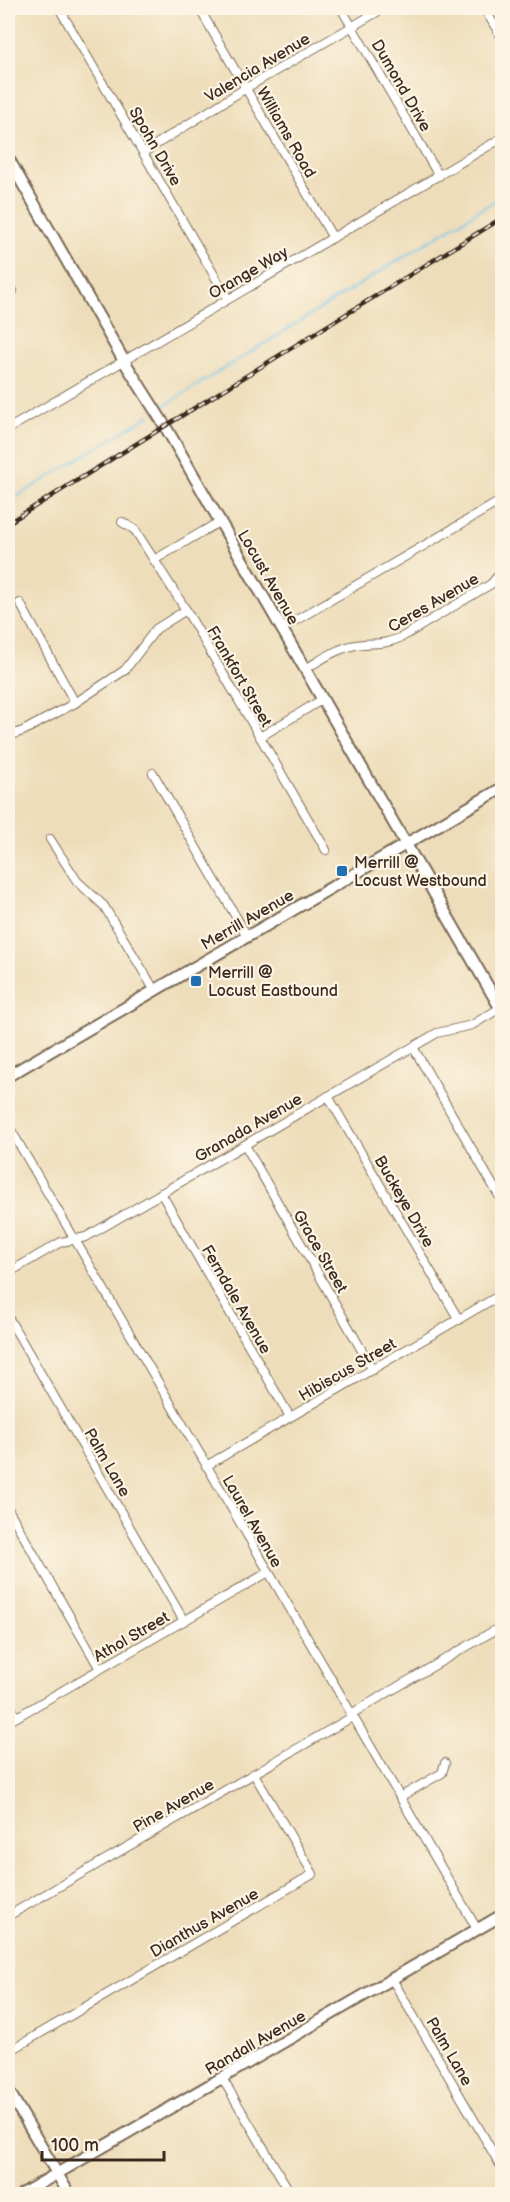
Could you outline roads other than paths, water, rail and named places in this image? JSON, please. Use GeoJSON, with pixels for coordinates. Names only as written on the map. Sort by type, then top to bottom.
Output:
{"type":"FeatureCollection","features":[{"type":"Feature","properties":{"kind":"street","name":"Spohn Drive"},"geometry":{"type":"LineString","coordinates":[[59,8],[228,299]]}},
{"type":"Feature","properties":{"kind":"street","name":"Williams Road"},"geometry":{"type":"LineString","coordinates":[[200,8],[333,238]]}},
{"type":"Feature","properties":{"kind":"street","name":"Dumond Drive"},"geometry":{"type":"LineString","coordinates":[[341,8],[439,176]]}},
{"type":"Feature","properties":{"kind":"street","name":"Valencia Avenue"},"geometry":{"type":"LineString","coordinates":[[144,152],[246,88],[384,8]]}},
{"type":"Feature","properties":{"kind":"street"},"geometry":{"type":"LineString","coordinates":[[484,8],[502,38]]}},
{"type":"Feature","properties":{"kind":"street","name":"Orange Way"},"geometry":{"type":"LineString","coordinates":[[8,429],[502,138]]}},
{"type":"Feature","properties":{"kind":"street","name":"Locust Avenue"},"geometry":{"type":"LineString","coordinates":[[8,158],[502,1009]]}},
{"type":"Feature","properties":{"kind":"street"},"geometry":{"type":"LineString","coordinates":[[281,629],[502,500]]}},
{"type":"Feature","properties":{"kind":"street","name":"Frankfort Street"},"geometry":{"type":"LineString","coordinates":[[122,522],[135,530],[186,610],[326,850]]}},
{"type":"Feature","properties":{"kind":"street"},"geometry":{"type":"LineString","coordinates":[[154,560],[219,522]]}},
{"type":"Feature","properties":{"kind":"street","name":"Ceres Avenue"},"geometry":{"type":"LineString","coordinates":[[305,669],[341,649],[358,645],[389,643],[402,637],[491,584],[502,571]]}},
{"type":"Feature","properties":{"kind":"street"},"geometry":{"type":"LineString","coordinates":[[20,603],[75,703]]}},
{"type":"Feature","properties":{"kind":"street"},"geometry":{"type":"LineString","coordinates":[[8,736],[23,731],[75,703],[124,670],[156,629],[186,610]]}},
{"type":"Feature","properties":{"kind":"street"},"geometry":{"type":"LineString","coordinates":[[260,738],[323,699]]}},
{"type":"Feature","properties":{"kind":"street"},"geometry":{"type":"LineString","coordinates":[[153,773],[247,936]]}},
{"type":"Feature","properties":{"kind":"street","name":"Merrill Avenue"},"geometry":{"type":"LineString","coordinates":[[8,1076],[502,788]]}},
{"type":"Feature","properties":{"kind":"street"},"geometry":{"type":"LineString","coordinates":[[50,839],[77,880],[104,906],[154,991]]}},
{"type":"Feature","properties":{"kind":"street","name":"Granada Avenue"},"geometry":{"type":"LineString","coordinates":[[8,1273],[61,1242],[86,1237],[437,1033],[472,1025],[502,1009]]}},
{"type":"Feature","properties":{"kind":"street"},"geometry":{"type":"LineString","coordinates":[[413,1047],[502,1201]]}},
{"type":"Feature","properties":{"kind":"street","name":"Buckeye Drive"},"geometry":{"type":"LineString","coordinates":[[328,1096],[459,1320]]}},
{"type":"Feature","properties":{"kind":"street","name":"Laurel Avenue"},"geometry":{"type":"LineString","coordinates":[[8,1125],[267,1573],[477,1929]]}},
{"type":"Feature","properties":{"kind":"street","name":"Grace Street"},"geometry":{"type":"LineString","coordinates":[[244,1145],[373,1370]]}},
{"type":"Feature","properties":{"kind":"street","name":"Ferndale Avenue"},"geometry":{"type":"LineString","coordinates":[[161,1193],[290,1417]]}},
{"type":"Feature","properties":{"kind":"street","name":"Hibiscus Street"},"geometry":{"type":"LineString","coordinates":[[206,1466],[502,1294]]}},
{"type":"Feature","properties":{"kind":"street","name":"Palm Lane"},"geometry":{"type":"LineString","coordinates":[[8,1317],[184,1621]]}},
{"type":"Feature","properties":{"kind":"street"},"geometry":{"type":"LineString","coordinates":[[8,1509],[100,1669]]}},
{"type":"Feature","properties":{"kind":"street","name":"Athol Street"},"geometry":{"type":"LineString","coordinates":[[8,1722],[267,1573]]}},
{"type":"Feature","properties":{"kind":"street","name":"Pine Avenue"},"geometry":{"type":"LineString","coordinates":[[8,1916],[254,1774],[502,1626]]}},
{"type":"Feature","properties":{"kind":"street"},"geometry":{"type":"LineString","coordinates":[[8,1702],[16,1717]]}},
{"type":"Feature","properties":{"kind":"street"},"geometry":{"type":"LineString","coordinates":[[400,1797],[442,1773],[445,1763]]}},
{"type":"Feature","properties":{"kind":"street","name":"Dianthus Avenue"},"geometry":{"type":"LineString","coordinates":[[8,2052],[313,1874],[254,1774]]}},
{"type":"Feature","properties":{"kind":"street","name":"Randall Avenue"},"geometry":{"type":"LineString","coordinates":[[22,2194],[502,1915]]}},
{"type":"Feature","properties":{"kind":"street","name":"Palm Lane"},"geometry":{"type":"LineString","coordinates":[[392,1979],[502,2168]]}},
{"type":"Feature","properties":{"kind":"street"},"geometry":{"type":"LineString","coordinates":[[222,2078],[291,2194]]}},
{"type":"Feature","properties":{"kind":"street"},"geometry":{"type":"LineString","coordinates":[[8,2090],[69,2194]]}},
{"type":"Feature","properties":{"kind":"waterway"},"geometry":{"type":"LineString","coordinates":[[162,407],[502,196]]}},
{"type":"Feature","properties":{"kind":"waterway"},"geometry":{"type":"LineString","coordinates":[[8,502],[150,415]]}},
{"type":"Feature","properties":{"kind":"railway"},"geometry":{"type":"LineString","coordinates":[[8,523],[502,218]]}},
{"type":"Feature","properties":{"kind":"place","name":"Merrill @ Locust Westbound"},"geometry":{"type":"Point","coordinates":[342,871]}},
{"type":"Feature","properties":{"kind":"place","name":"Merrill @ Locust Eastbound"},"geometry":{"type":"Point","coordinates":[196,981]}}]}
